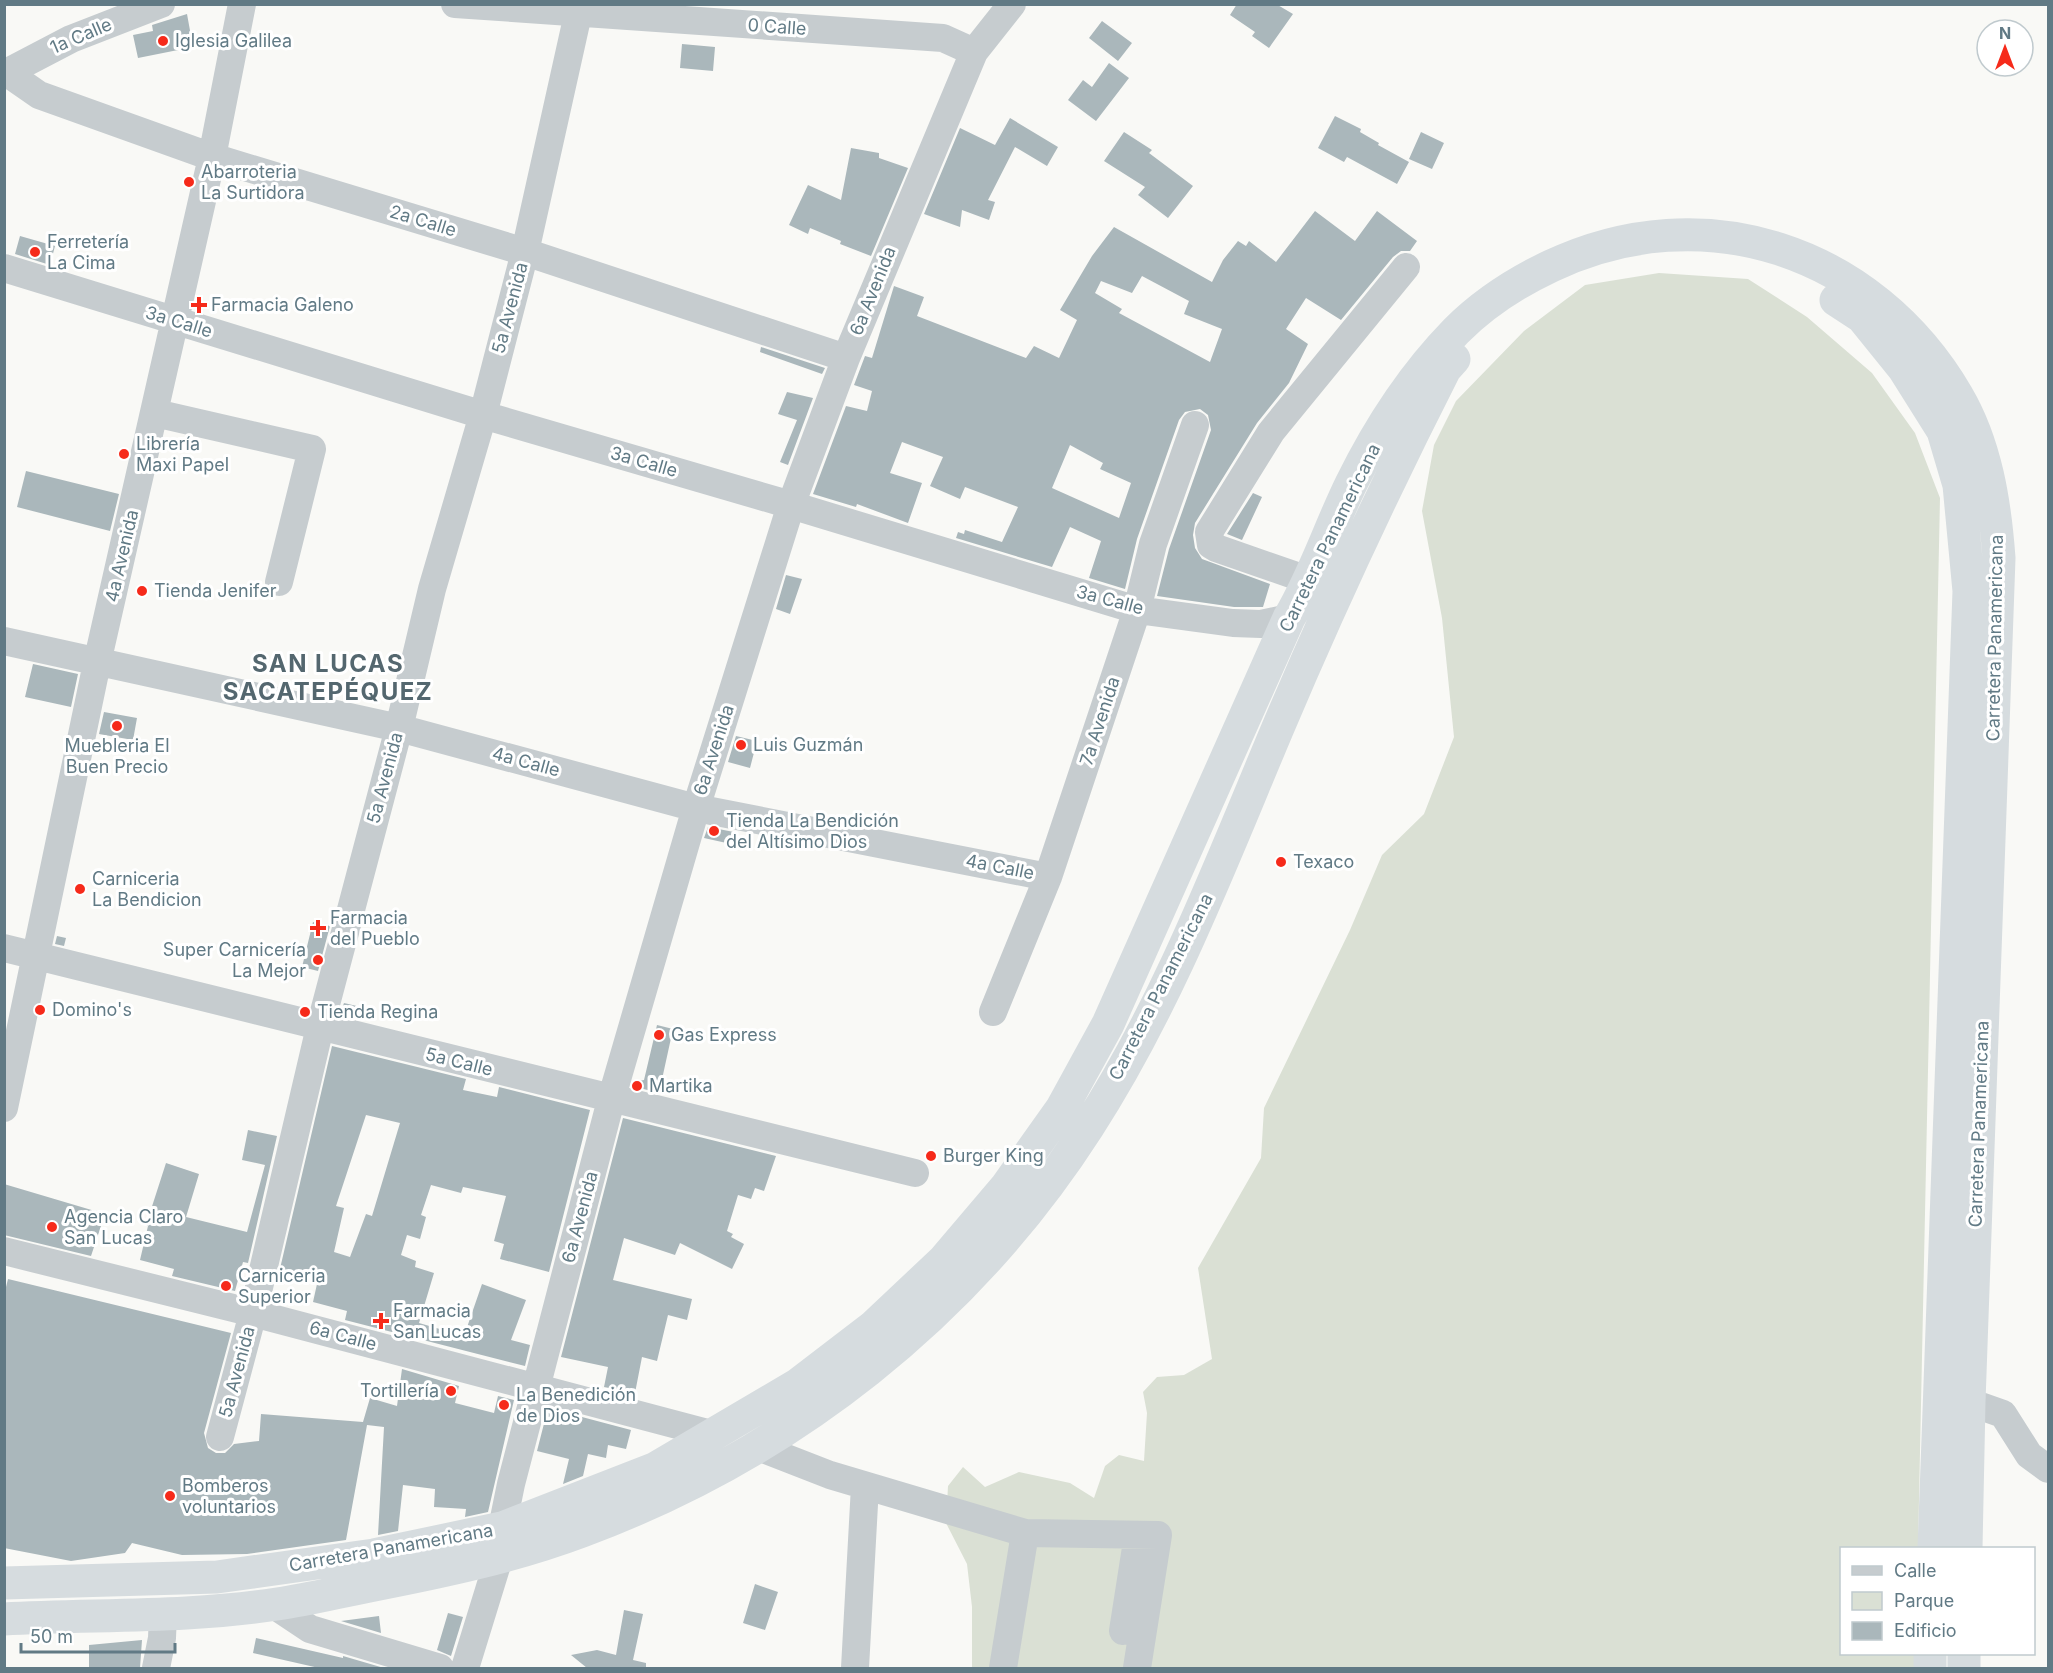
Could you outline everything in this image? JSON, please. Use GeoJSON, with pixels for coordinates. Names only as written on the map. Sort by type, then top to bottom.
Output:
{"type":"FeatureCollection","features":[{"type":"Feature","properties":{"kind":"highway","name":"Carretera Panamericana"},"geometry":{"type":"LineString","coordinates":[[4,1619],[163,1613],[274,1605],[436,1574],[656,1468],[715,1435],[797,1385],[874,1326],[944,1260],[1006,1187],[1062,1108],[1108,1024],[1289,618],[1311,581],[1352,484],[1402,395],[1457,330],[1517,282],[1574,255],[1638,237],[1702,233],[1774,246],[1836,273],[1904,323],[1958,396],[1982,453],[1995,508],[2000,558],[1969,1402],[1966,1547]]}},
{"type":"Feature","properties":{"kind":"highway","name":"Carretera Panamericana"},"geometry":{"type":"LineString","coordinates":[[4,1583],[217,1576],[374,1555],[579,1533],[657,1501],[758,1447],[816,1411],[895,1351],[967,1282],[1032,1207],[1089,1125],[1137,1040],[1217,877],[1344,576],[1381,495],[1445,369],[1491,319],[1546,281],[1609,258],[1676,249],[1743,257],[1796,276],[1806,280],[1862,317],[1904,369],[1943,431],[1959,485],[1969,591],[1934,1547]]}},
{"type":"Feature","properties":{"kind":"street","name":"1a Calle"},"geometry":{"type":"LineString","coordinates":[[5,73],[71,39],[161,4]]}},
{"type":"Feature","properties":{"kind":"street","name":"4a Avenida"},"geometry":{"type":"LineString","coordinates":[[4,1108],[97,663],[177,322],[242,4]]}},
{"type":"Feature","properties":{"kind":"street"},"geometry":{"type":"LineString","coordinates":[[455,4],[578,14]]}},
{"type":"Feature","properties":{"kind":"street","name":"6a Avenida"},"geometry":{"type":"LineString","coordinates":[[465,1668],[500,1543],[536,1386],[611,1100],[696,808],[792,505],[846,358],[974,52],[1012,4]]}},
{"type":"Feature","properties":{"kind":"street","name":"0 Calle"},"geometry":{"type":"LineString","coordinates":[[578,14],[943,38],[974,52]]}},
{"type":"Feature","properties":{"kind":"street","name":"5a Avenida"},"geometry":{"type":"LineString","coordinates":[[220,1437],[253,1313],[320,1027],[399,728],[432,589],[483,415],[525,252],[578,14]]}},
{"type":"Feature","properties":{"kind":"street","name":"2a Calle"},"geometry":{"type":"LineString","coordinates":[[5,73],[39,95],[212,157],[525,252],[846,358]]}},
{"type":"Feature","properties":{"kind":"street"},"geometry":{"type":"LineString","coordinates":[[1311,581],[1211,545],[1209,532],[1271,432],[1406,267]]}},
{"type":"Feature","properties":{"kind":"street","name":"3a Calle"},"geometry":{"type":"LineString","coordinates":[[4,268],[483,415],[792,505],[1137,610],[1233,623],[1261,624],[1289,618]]}},
{"type":"Feature","properties":{"kind":"street"},"geometry":{"type":"LineString","coordinates":[[155,413],[312,449],[279,582]]}},
{"type":"Feature","properties":{"kind":"street","name":"7a Avenida"},"geometry":{"type":"LineString","coordinates":[[993,1012],[1048,877],[1137,610],[1153,544],[1195,425]]}},
{"type":"Feature","properties":{"kind":"street","name":"4a Calle"},"geometry":{"type":"LineString","coordinates":[[4,641],[399,728],[696,808],[1048,877]]}},
{"type":"Feature","properties":{"kind":"street","name":"5a Calle"},"geometry":{"type":"LineString","coordinates":[[4,948],[611,1100],[915,1173]]}},
{"type":"Feature","properties":{"kind":"street","name":"6a Calle"},"geometry":{"type":"LineString","coordinates":[[4,1251],[536,1386],[715,1435]]}},
{"type":"Feature","properties":{"kind":"street"},"geometry":{"type":"LineString","coordinates":[[1969,1402],[2003,1414],[2029,1455],[2049,1469]]}},
{"type":"Feature","properties":{"kind":"street"},"geometry":{"type":"LineString","coordinates":[[758,1447],[865,1486],[1025,1533],[1158,1535],[1137,1668]]}},
{"type":"Feature","properties":{"kind":"street"},"geometry":{"type":"LineString","coordinates":[[855,1668],[865,1486]]}},
{"type":"Feature","properties":{"kind":"street"},"geometry":{"type":"LineString","coordinates":[[1003,1668],[1025,1533]]}},
{"type":"Feature","properties":{"kind":"street"},"geometry":{"type":"LineString","coordinates":[[1118,1668],[1137,1535]]}},
{"type":"Feature","properties":{"kind":"street"},"geometry":{"type":"LineString","coordinates":[[274,1605],[310,1629],[440,1668]]}},
{"type":"Feature","properties":{"kind":"street"},"geometry":{"type":"LineString","coordinates":[[156,1668],[162,1638],[163,1613]]}},
{"type":"Feature","properties":{"kind":"green space"},"geometry":{"type":"Polygon","coordinates":[[[1659,273],[1748,279],[1807,317],[1872,373],[1915,433],[1940,498],[1918,1547],[1840,1547],[1840,1655],[1916,1655],[1916,1668],[972,1668],[972,1607],[967,1564],[946,1523],[948,1486],[963,1467],[985,1487],[1019,1472],[1070,1483],[1094,1498],[1105,1466],[1119,1455],[1144,1461],[1147,1413],[1143,1392],[1157,1377],[1184,1375],[1212,1359],[1198,1268],[1261,1158],[1264,1108],[1350,930],[1382,855],[1424,814],[1454,737],[1442,618],[1422,511],[1434,445],[1456,401],[1524,331],[1585,285],[1659,273]]]}},
{"type":"Feature","properties":{"kind":"building"},"geometry":{"type":"Polygon","coordinates":[[[1237,4],[1276,4],[1293,14],[1269,48],[1252,36],[1255,32],[1230,15],[1237,4]]]}},
{"type":"Feature","properties":{"kind":"building","name":"Iglesia Galilea"},"geometry":{"type":"Polygon","coordinates":[[[187,14],[193,47],[138,58],[133,35],[153,31],[152,25],[187,14]]]}},
{"type":"Feature","properties":{"kind":"building"},"geometry":{"type":"Polygon","coordinates":[[[1102,21],[1132,43],[1118,61],[1089,38],[1102,21]]]}},
{"type":"Feature","properties":{"kind":"building"},"geometry":{"type":"Polygon","coordinates":[[[682,44],[715,47],[713,71],[680,68],[682,44]]]}},
{"type":"Feature","properties":{"kind":"building"},"geometry":{"type":"Polygon","coordinates":[[[1109,63],[1129,78],[1096,121],[1068,100],[1083,80],[1092,87],[1109,63]]]}},
{"type":"Feature","properties":{"kind":"building"},"geometry":{"type":"Polygon","coordinates":[[[1335,116],[1361,129],[1360,132],[1379,143],[1378,145],[1409,162],[1397,184],[1347,157],[1344,162],[1318,148],[1335,116]]]}},
{"type":"Feature","properties":{"kind":"building"},"geometry":{"type":"Polygon","coordinates":[[[1010,118],[1058,147],[1047,166],[1015,147],[988,200],[995,202],[989,220],[962,210],[960,227],[924,214],[960,128],[995,145],[1010,118]]]}},
{"type":"Feature","properties":{"kind":"building"},"geometry":{"type":"Polygon","coordinates":[[[1124,132],[1152,150],[1149,153],[1193,186],[1168,218],[1138,195],[1145,187],[1104,161],[1124,132]]]}},
{"type":"Feature","properties":{"kind":"building"},"geometry":{"type":"Polygon","coordinates":[[[1421,132],[1444,143],[1432,169],[1409,159],[1421,132]]]}},
{"type":"Feature","properties":{"kind":"building"},"geometry":{"type":"Polygon","coordinates":[[[851,148],[879,153],[879,158],[908,168],[871,256],[840,244],[841,241],[810,228],[808,234],[789,225],[808,185],[841,200],[851,148]]]}},
{"type":"Feature","properties":{"kind":"building"},"geometry":{"type":"Polygon","coordinates":[[[1315,211],[1355,241],[1377,211],[1417,241],[1410,251],[1401,251],[1393,257],[1341,320],[1306,298],[1286,329],[1308,344],[1289,383],[1257,423],[1195,523],[1193,535],[1195,548],[1202,559],[1270,584],[1263,607],[1234,607],[1157,596],[1169,549],[1211,430],[1208,415],[1200,409],[1185,412],[1179,420],[1137,539],[1125,589],[1089,578],[1101,541],[1070,527],[1052,567],[956,538],[958,532],[964,534],[965,530],[1002,542],[1018,507],[965,487],[960,499],[930,486],[943,457],[902,442],[890,473],[922,483],[908,523],[857,504],[856,507],[813,494],[846,406],[867,411],[872,391],[854,385],[865,356],[872,358],[894,286],[924,297],[917,316],[1026,358],[1034,346],[1059,358],[1077,320],[1060,310],[1092,256],[1114,227],[1212,282],[1223,260],[1238,241],[1246,246],[1249,241],[1276,262],[1315,211]],[[1142,276],[1132,293],[1101,281],[1095,293],[1122,309],[1119,313],[1210,362],[1222,329],[1184,314],[1189,301],[1142,276]],[[1070,445],[1052,488],[1119,518],[1131,483],[1100,469],[1103,463],[1070,445]]]}},
{"type":"Feature","properties":{"kind":"building","name":"Ferretería La Cima"},"geometry":{"type":"Polygon","coordinates":[[[20,236],[55,246],[50,265],[15,254],[20,236]]]}},
{"type":"Feature","properties":{"kind":"building"},"geometry":{"type":"Polygon","coordinates":[[[761,347],[825,368],[822,374],[760,352],[761,347]]]}},
{"type":"Feature","properties":{"kind":"building"},"geometry":{"type":"Polygon","coordinates":[[[787,392],[813,398],[788,465],[780,462],[797,420],[778,414],[787,392]]]}},
{"type":"Feature","properties":{"kind":"building"},"geometry":{"type":"Polygon","coordinates":[[[26,471],[119,494],[110,531],[17,507],[26,471]]]}},
{"type":"Feature","properties":{"kind":"building"},"geometry":{"type":"Polygon","coordinates":[[[1253,493],[1262,497],[1242,540],[1227,534],[1253,493]]]}},
{"type":"Feature","properties":{"kind":"building"},"geometry":{"type":"Polygon","coordinates":[[[786,575],[802,579],[790,614],[776,609],[786,575]]]}},
{"type":"Feature","properties":{"kind":"building"},"geometry":{"type":"Polygon","coordinates":[[[33,664],[78,674],[71,707],[25,697],[33,664]]]}},
{"type":"Feature","properties":{"kind":"building","name":"Muebleria El Buen Precio"},"geometry":{"type":"Polygon","coordinates":[[[104,712],[137,718],[133,740],[99,734],[104,712]]]}},
{"type":"Feature","properties":{"kind":"building"},"geometry":{"type":"Polygon","coordinates":[[[736,736],[757,741],[750,768],[728,762],[736,736]]]}},
{"type":"Feature","properties":{"kind":"building"},"geometry":{"type":"Polygon","coordinates":[[[708,827],[734,832],[731,844],[704,838],[708,827]]]}},
{"type":"Feature","properties":{"kind":"building"},"geometry":{"type":"Polygon","coordinates":[[[313,922],[330,926],[318,971],[302,967],[313,922]]]}},
{"type":"Feature","properties":{"kind":"building"},"geometry":{"type":"Polygon","coordinates":[[[57,936],[66,938],[64,946],[55,944],[57,936]]]}},
{"type":"Feature","properties":{"kind":"building"},"geometry":{"type":"Polygon","coordinates":[[[344,1003],[361,1007],[358,1018],[340,1014],[344,1003]]]}},
{"type":"Feature","properties":{"kind":"building"},"geometry":{"type":"Polygon","coordinates":[[[657,1025],[673,1029],[659,1093],[632,1086],[634,1082],[644,1080],[657,1025]]]}},
{"type":"Feature","properties":{"kind":"building"},"geometry":{"type":"Polygon","coordinates":[[[332,1046],[466,1079],[463,1090],[497,1097],[499,1087],[590,1110],[549,1272],[500,1259],[504,1244],[494,1241],[506,1196],[463,1187],[461,1193],[431,1185],[421,1215],[426,1217],[420,1239],[407,1235],[401,1255],[416,1261],[415,1267],[434,1273],[419,1323],[464,1336],[482,1284],[526,1300],[511,1340],[530,1345],[525,1366],[345,1320],[347,1311],[313,1302],[317,1284],[279,1273],[332,1046]],[[366,1115],[336,1206],[344,1208],[334,1252],[350,1257],[366,1214],[372,1216],[400,1123],[366,1115]]]}},
{"type":"Feature","properties":{"kind":"building"},"geometry":{"type":"Polygon","coordinates":[[[623,1118],[776,1156],[764,1191],[755,1188],[751,1199],[738,1195],[727,1231],[733,1234],[731,1237],[744,1244],[732,1269],[680,1243],[675,1255],[624,1238],[613,1280],[692,1299],[687,1320],[668,1315],[657,1361],[642,1357],[635,1393],[604,1387],[608,1367],[561,1357],[623,1118]]]}},
{"type":"Feature","properties":{"kind":"building"},"geometry":{"type":"Polygon","coordinates":[[[248,1130],[277,1136],[248,1263],[243,1262],[235,1291],[172,1276],[174,1269],[140,1260],[148,1226],[146,1225],[166,1163],[199,1174],[186,1217],[247,1232],[265,1165],[242,1160],[248,1130]]]}},
{"type":"Feature","properties":{"kind":"building","name":"Agencia Claro San Lucas"},"geometry":{"type":"Polygon","coordinates":[[[4,1184],[105,1214],[91,1256],[4,1235],[4,1184]]]}},
{"type":"Feature","properties":{"kind":"building"},"geometry":{"type":"Polygon","coordinates":[[[8,1279],[231,1333],[204,1433],[208,1448],[216,1453],[225,1453],[234,1444],[259,1441],[261,1414],[363,1422],[370,1398],[397,1406],[402,1369],[459,1386],[455,1403],[494,1413],[498,1396],[514,1400],[488,1512],[465,1517],[466,1509],[434,1507],[435,1489],[403,1485],[398,1531],[378,1535],[384,1427],[367,1425],[346,1540],[247,1554],[182,1555],[132,1543],[125,1553],[71,1561],[4,1548],[4,1295],[8,1279]]]}},
{"type":"Feature","properties":{"kind":"building"},"geometry":{"type":"Polygon","coordinates":[[[548,1408],[631,1430],[626,1449],[608,1445],[606,1458],[588,1454],[583,1476],[563,1484],[569,1459],[537,1451],[548,1408]]]}},
{"type":"Feature","properties":{"kind":"building"},"geometry":{"type":"Polygon","coordinates":[[[755,1584],[778,1592],[765,1630],[743,1623],[755,1584]]]}},
{"type":"Feature","properties":{"kind":"building"},"geometry":{"type":"Polygon","coordinates":[[[624,1610],[643,1614],[633,1660],[646,1663],[646,1668],[587,1668],[571,1655],[597,1650],[616,1655],[624,1610]]]}},
{"type":"Feature","properties":{"kind":"building"},"geometry":{"type":"Polygon","coordinates":[[[448,1613],[463,1617],[451,1656],[437,1650],[448,1613]]]}},
{"type":"Feature","properties":{"kind":"building"},"geometry":{"type":"Polygon","coordinates":[[[379,1616],[381,1633],[341,1621],[379,1616]]]}},
{"type":"Feature","properties":{"kind":"building"},"geometry":{"type":"Polygon","coordinates":[[[256,1638],[343,1658],[343,1656],[384,1668],[319,1668],[253,1653],[256,1638]]]}},
{"type":"Feature","properties":{"kind":"building"},"geometry":{"type":"Polygon","coordinates":[[[142,1640],[140,1668],[89,1668],[89,1645],[142,1640]]]}},
{"type":"Feature","properties":{"kind":"place","name":"Iglesia Galilea"},"geometry":{"type":"Point","coordinates":[163,41]}},
{"type":"Feature","properties":{"kind":"place","name":"Abarroteria La Surtidora"},"geometry":{"type":"Point","coordinates":[189,182]}},
{"type":"Feature","properties":{"kind":"place","name":"Ferretería La Cima"},"geometry":{"type":"Point","coordinates":[35,252]}},
{"type":"Feature","properties":{"kind":"place","name":"Farmacia Galeno"},"geometry":{"type":"Point","coordinates":[199,305]}},
{"type":"Feature","properties":{"kind":"place","name":"Librería Maxi Papel"},"geometry":{"type":"Point","coordinates":[124,454]}},
{"type":"Feature","properties":{"kind":"place","name":"Tienda Jenifer"},"geometry":{"type":"Point","coordinates":[142,591]}},
{"type":"Feature","properties":{"kind":"place","name":"Muebleria El Buen Precio"},"geometry":{"type":"Point","coordinates":[117,726]}},
{"type":"Feature","properties":{"kind":"place","name":"Luis Guzmán"},"geometry":{"type":"Point","coordinates":[741,745]}},
{"type":"Feature","properties":{"kind":"place","name":"Tienda La Bendición del Altísimo Dios"},"geometry":{"type":"Point","coordinates":[714,831]}},
{"type":"Feature","properties":{"kind":"place","name":"Texaco"},"geometry":{"type":"Point","coordinates":[1281,862]}},
{"type":"Feature","properties":{"kind":"place","name":"Carniceria La Bendicion"},"geometry":{"type":"Point","coordinates":[80,889]}},
{"type":"Feature","properties":{"kind":"place","name":"Farmacia del Pueblo"},"geometry":{"type":"Point","coordinates":[318,928]}},
{"type":"Feature","properties":{"kind":"place","name":"Super Carnicería La Mejor"},"geometry":{"type":"Point","coordinates":[318,960]}},
{"type":"Feature","properties":{"kind":"place","name":"Domino's"},"geometry":{"type":"Point","coordinates":[40,1010]}},
{"type":"Feature","properties":{"kind":"place","name":"Tienda Regina"},"geometry":{"type":"Point","coordinates":[305,1012]}},
{"type":"Feature","properties":{"kind":"place","name":"Gas Express"},"geometry":{"type":"Point","coordinates":[659,1035]}},
{"type":"Feature","properties":{"kind":"place","name":"Martika"},"geometry":{"type":"Point","coordinates":[637,1086]}},
{"type":"Feature","properties":{"kind":"place","name":"Burger King"},"geometry":{"type":"Point","coordinates":[931,1156]}},
{"type":"Feature","properties":{"kind":"place","name":"Agencia Claro San Lucas"},"geometry":{"type":"Point","coordinates":[52,1227]}},
{"type":"Feature","properties":{"kind":"place","name":"Carniceria Superior"},"geometry":{"type":"Point","coordinates":[226,1286]}},
{"type":"Feature","properties":{"kind":"place","name":"Farmacia San Lucas"},"geometry":{"type":"Point","coordinates":[381,1321]}},
{"type":"Feature","properties":{"kind":"place","name":"Tortillería"},"geometry":{"type":"Point","coordinates":[451,1391]}},
{"type":"Feature","properties":{"kind":"place","name":"La Benedición de Dios"},"geometry":{"type":"Point","coordinates":[504,1405]}},
{"type":"Feature","properties":{"kind":"place","name":"Bomberos voluntarios"},"geometry":{"type":"Point","coordinates":[170,1496]}},
{"type":"Feature","properties":{"kind":"district","name":"SAN LUCAS SACATEPÉQUEZ"},"geometry":{"type":"Point","coordinates":[328,678]}}]}
